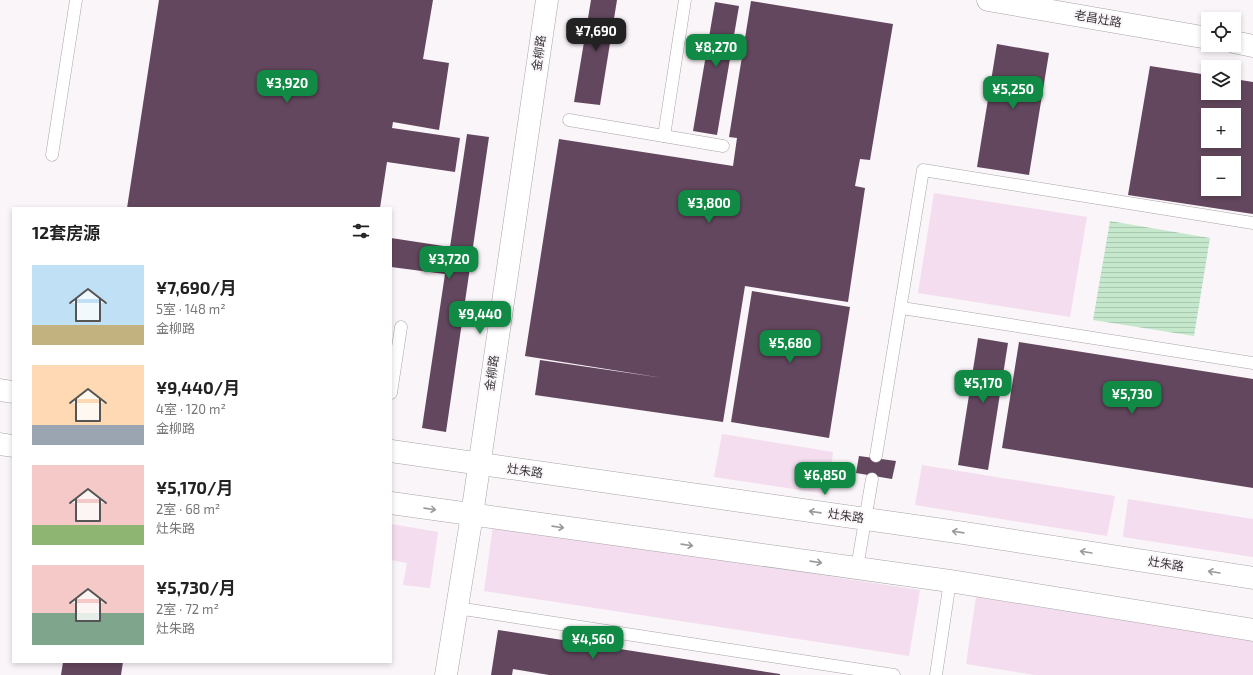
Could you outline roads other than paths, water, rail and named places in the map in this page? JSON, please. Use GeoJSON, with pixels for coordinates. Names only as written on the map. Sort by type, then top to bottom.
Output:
{"type":"FeatureCollection","features":[{"type":"Feature","properties":{"kind":"main road","name":"金柳路"},"geometry":{"type":"LineString","coordinates":[[446,675],[472,515],[478,465],[547,0]]}},
{"type":"Feature","properties":{"kind":"main road","name":"老昌灶路"},"geometry":{"type":"LineString","coordinates":[[988,0],[1201,37]]}},
{"type":"Feature","properties":{"kind":"main road"},"geometry":{"type":"LineString","coordinates":[[1241,43],[1253,46]]}},
{"type":"Feature","properties":{"kind":"main road"},"geometry":{"type":"LineString","coordinates":[[0,390],[12,392]]}},
{"type":"Feature","properties":{"kind":"main road"},"geometry":{"type":"LineString","coordinates":[[0,444],[12,446]]}},
{"type":"Feature","properties":{"kind":"main road","name":"灶朱路"},"geometry":{"type":"LineString","coordinates":[[392,451],[478,465],[865,519],[1253,578]]}},
{"type":"Feature","properties":{"kind":"main road"},"geometry":{"type":"LineString","coordinates":[[392,503],[950,581],[1253,630]]}},
{"type":"Feature","properties":{"kind":"lane"},"geometry":{"type":"LineString","coordinates":[[52,155],[76,0]]}},
{"type":"Feature","properties":{"kind":"lane"},"geometry":{"type":"LineString","coordinates":[[664,136],[685,0]]}},
{"type":"Feature","properties":{"kind":"lane"},"geometry":{"type":"LineString","coordinates":[[569,120],[723,146]]}},
{"type":"Feature","properties":{"kind":"lane"},"geometry":{"type":"LineString","coordinates":[[876,456],[902,308],[923,170],[1253,223]]}},
{"type":"Feature","properties":{"kind":"lane"},"geometry":{"type":"LineString","coordinates":[[902,308],[1253,363]]}},
{"type":"Feature","properties":{"kind":"lane"},"geometry":{"type":"LineString","coordinates":[[392,386],[401,327]]}},
{"type":"Feature","properties":{"kind":"lane"},"geometry":{"type":"LineString","coordinates":[[857,568],[872,480]]}},
{"type":"Feature","properties":{"kind":"lane"},"geometry":{"type":"LineString","coordinates":[[936,675],[950,581]]}},
{"type":"Feature","properties":{"kind":"lane"},"geometry":{"type":"LineString","coordinates":[[457,608],[894,675]]}}]}
